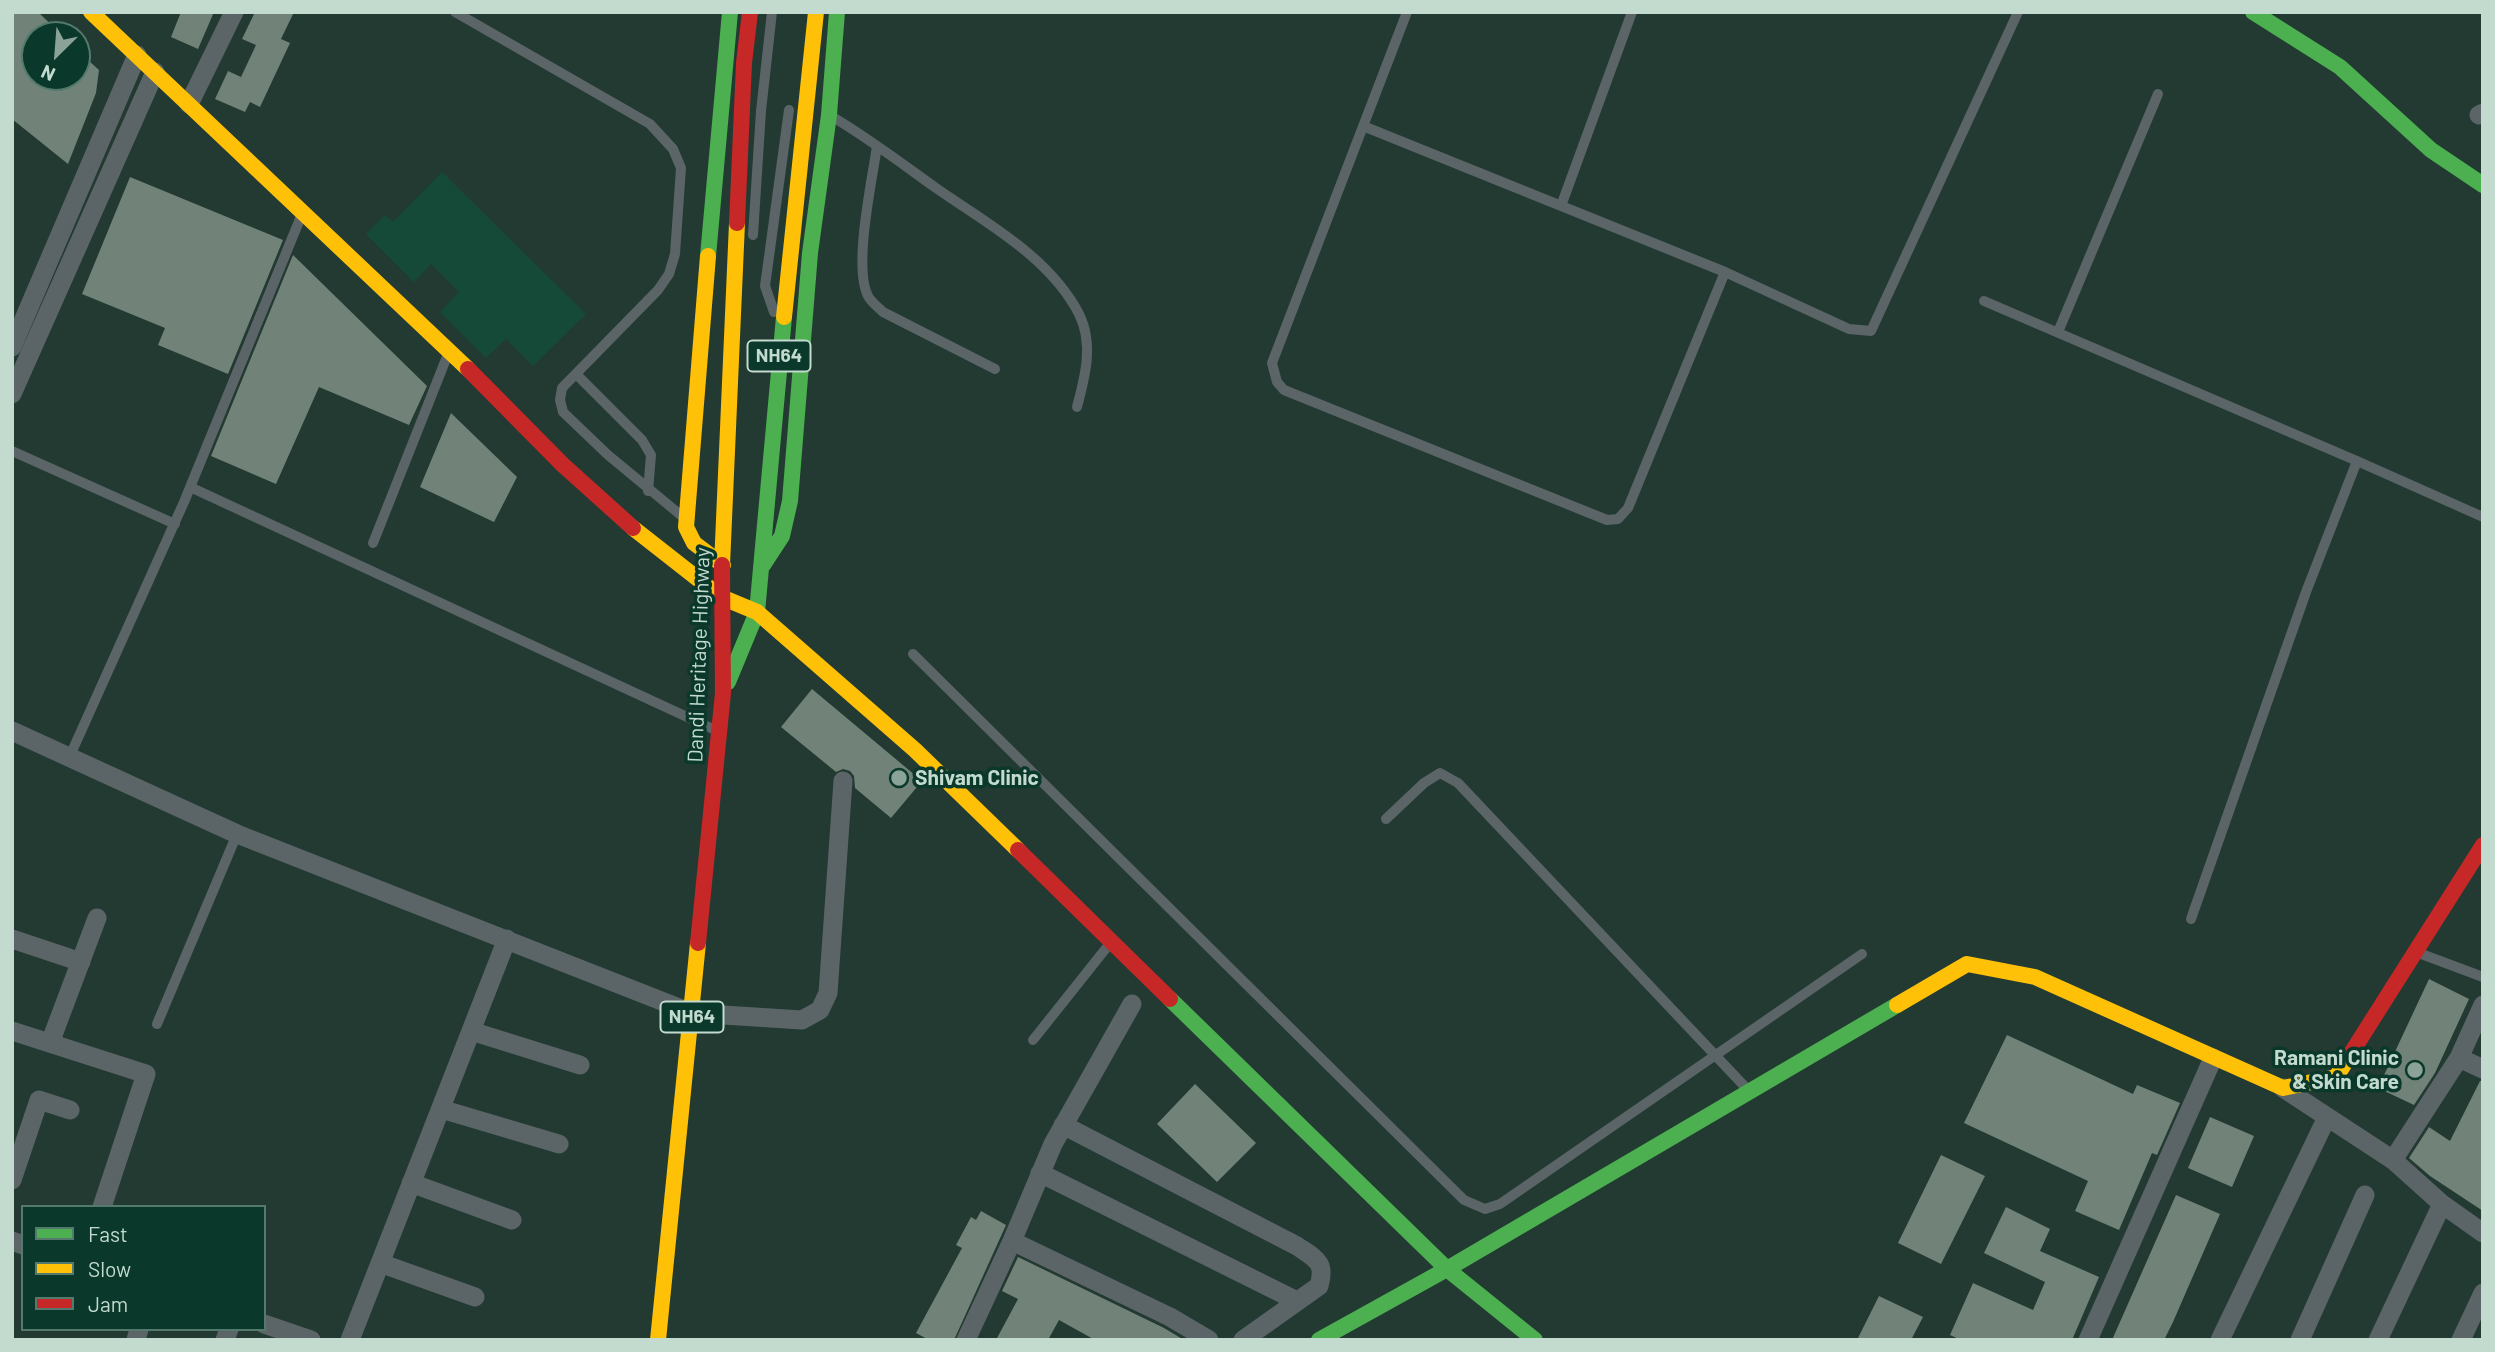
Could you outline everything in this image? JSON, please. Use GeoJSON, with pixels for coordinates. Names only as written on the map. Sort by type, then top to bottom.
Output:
{"type":"FeatureCollection","features":[{"type":"Feature","properties":{"kind":"main road"},"geometry":{"type":"LineString","coordinates":[[91,12],[450,351],[573,474],[633,528],[721,597],[757,612],[915,750],[1447,1269],[1535,1340]]}},
{"type":"Feature","properties":{"kind":"main road"},"geometry":{"type":"LineString","coordinates":[[723,565],[694,543],[686,527],[694,408],[730,12]]}},
{"type":"Feature","properties":{"kind":"main road","name":"Dandi Heritage Highway"},"geometry":{"type":"LineString","coordinates":[[658,1340],[723,694],[721,597],[744,63],[750,12]]}},
{"type":"Feature","properties":{"kind":"main road","name":"NH64"},"geometry":{"type":"LineString","coordinates":[[723,694],[757,612],[782,327],[817,12]]}},
{"type":"Feature","properties":{"kind":"main road"},"geometry":{"type":"LineString","coordinates":[[762,566],[782,536],[790,501],[810,253],[829,115],[837,12]]}},
{"type":"Feature","properties":{"kind":"main road"},"geometry":{"type":"LineString","coordinates":[[2253,12],[2340,67],[2431,150],[2483,185]]}},
{"type":"Feature","properties":{"kind":"main road"},"geometry":{"type":"LineString","coordinates":[[1319,1340],[1447,1269],[1967,964],[2035,977],[2283,1088],[2336,1077],[2483,845]]}},
{"type":"Feature","properties":{"kind":"street"},"geometry":{"type":"LineString","coordinates":[[188,104],[234,12]]}},
{"type":"Feature","properties":{"kind":"street"},"geometry":{"type":"LineString","coordinates":[[12,347],[137,55]]}},
{"type":"Feature","properties":{"kind":"street"},"geometry":{"type":"LineString","coordinates":[[12,394],[155,72]]}},
{"type":"Feature","properties":{"kind":"street"},"geometry":{"type":"LineString","coordinates":[[12,731],[237,834],[692,1013],[802,1020],[820,1010],[828,993],[843,781]]}},
{"type":"Feature","properties":{"kind":"street"},"geometry":{"type":"LineString","coordinates":[[50,1043],[97,918]]}},
{"type":"Feature","properties":{"kind":"street"},"geometry":{"type":"LineString","coordinates":[[12,939],[80,962]]}},
{"type":"Feature","properties":{"kind":"street"},"geometry":{"type":"LineString","coordinates":[[350,1340],[508,939]]}},
{"type":"Feature","properties":{"kind":"street"},"geometry":{"type":"LineString","coordinates":[[966,1340],[1013,1241],[1040,1173],[1063,1125],[1132,1004]]}},
{"type":"Feature","properties":{"kind":"street"},"geometry":{"type":"LineString","coordinates":[[2393,1160],[2459,1058],[2483,1005]]}},
{"type":"Feature","properties":{"kind":"street"},"geometry":{"type":"LineString","coordinates":[[12,1031],[146,1074],[103,1205]]}},
{"type":"Feature","properties":{"kind":"street"},"geometry":{"type":"LineString","coordinates":[[471,1031],[580,1065]]}},
{"type":"Feature","properties":{"kind":"street"},"geometry":{"type":"LineString","coordinates":[[2088,1340],[2213,1058]]}},
{"type":"Feature","properties":{"kind":"street"},"geometry":{"type":"LineString","coordinates":[[2459,1058],[2483,1069]]}},
{"type":"Feature","properties":{"kind":"street"},"geometry":{"type":"LineString","coordinates":[[2283,1088],[2393,1160],[2442,1203],[2483,1233]]}},
{"type":"Feature","properties":{"kind":"street"},"geometry":{"type":"LineString","coordinates":[[12,1180],[39,1100],[70,1110]]}},
{"type":"Feature","properties":{"kind":"street"},"geometry":{"type":"LineString","coordinates":[[441,1108],[559,1144]]}},
{"type":"Feature","properties":{"kind":"street"},"geometry":{"type":"LineString","coordinates":[[2220,1340],[2326,1116]]}},
{"type":"Feature","properties":{"kind":"street"},"geometry":{"type":"LineString","coordinates":[[1063,1125],[1285,1240],[1318,1260],[1323,1273],[1319,1286],[1243,1340]]}},
{"type":"Feature","properties":{"kind":"street"},"geometry":{"type":"LineString","coordinates":[[1040,1173],[1297,1301]]}},
{"type":"Feature","properties":{"kind":"street"},"geometry":{"type":"LineString","coordinates":[[411,1184],[512,1220]]}},
{"type":"Feature","properties":{"kind":"street"},"geometry":{"type":"LineString","coordinates":[[2300,1340],[2365,1195]]}},
{"type":"Feature","properties":{"kind":"street"},"geometry":{"type":"LineString","coordinates":[[2378,1340],[2442,1203]]}},
{"type":"Feature","properties":{"kind":"street"},"geometry":{"type":"LineString","coordinates":[[1013,1241],[1170,1317],[1209,1340]]}},
{"type":"Feature","properties":{"kind":"street"},"geometry":{"type":"LineString","coordinates":[[380,1263],[475,1297]]}},
{"type":"Feature","properties":{"kind":"street"},"geometry":{"type":"LineString","coordinates":[[2461,1340],[2483,1293]]}},
{"type":"Feature","properties":{"kind":"street"},"geometry":{"type":"LineString","coordinates":[[266,1326],[310,1340]]}},
{"type":"Feature","properties":{"kind":"lane"},"geometry":{"type":"LineString","coordinates":[[455,12],[650,124],[673,149],[681,168],[675,254],[668,274],[657,290],[562,388],[560,400],[563,412],[608,456],[687,520]]}},
{"type":"Feature","properties":{"kind":"lane"},"geometry":{"type":"LineString","coordinates":[[752,249],[761,111],[772,12]]}},
{"type":"Feature","properties":{"kind":"lane"},"geometry":{"type":"LineString","coordinates":[[1407,12],[1272,363],[1278,382],[1284,390],[1607,520],[1618,519],[1628,508],[1725,272]]}},
{"type":"Feature","properties":{"kind":"lane"},"geometry":{"type":"LineString","coordinates":[[1561,206],[1632,12]]}},
{"type":"Feature","properties":{"kind":"lane"},"geometry":{"type":"LineString","coordinates":[[1363,126],[1725,272],[1849,329],[1871,331],[2018,12]]}},
{"type":"Feature","properties":{"kind":"lane"},"geometry":{"type":"LineString","coordinates":[[782,327],[770,305],[765,286],[792,94]]}},
{"type":"Feature","properties":{"kind":"lane"},"geometry":{"type":"LineString","coordinates":[[2058,332],[2158,94]]}},
{"type":"Feature","properties":{"kind":"lane"},"geometry":{"type":"LineString","coordinates":[[807,101],[877,146],[1024,249],[1062,287],[1080,316],[1087,345],[1087,370],[1077,407]]}},
{"type":"Feature","properties":{"kind":"lane"},"geometry":{"type":"LineString","coordinates":[[877,146],[863,249],[863,284],[869,299],[883,312],[995,369]]}},
{"type":"Feature","properties":{"kind":"lane"},"geometry":{"type":"LineString","coordinates":[[69,758],[190,487],[303,212]]}},
{"type":"Feature","properties":{"kind":"lane"},"geometry":{"type":"LineString","coordinates":[[1984,301],[2357,460],[2483,517]]}},
{"type":"Feature","properties":{"kind":"lane"},"geometry":{"type":"LineString","coordinates":[[373,543],[450,351]]}},
{"type":"Feature","properties":{"kind":"lane"},"geometry":{"type":"LineString","coordinates":[[576,374],[642,440],[651,455],[648,491]]}},
{"type":"Feature","properties":{"kind":"lane"},"geometry":{"type":"LineString","coordinates":[[12,451],[174,524]]}},
{"type":"Feature","properties":{"kind":"lane"},"geometry":{"type":"LineString","coordinates":[[2191,919],[2302,605],[2357,460]]}},
{"type":"Feature","properties":{"kind":"lane"},"geometry":{"type":"LineString","coordinates":[[726,491],[737,473],[738,464]]}},
{"type":"Feature","properties":{"kind":"lane"},"geometry":{"type":"LineString","coordinates":[[190,487],[720,732]]}},
{"type":"Feature","properties":{"kind":"lane"},"geometry":{"type":"LineString","coordinates":[[913,653],[1464,1200],[1485,1209],[1500,1204],[1862,954]]}},
{"type":"Feature","properties":{"kind":"lane"},"geometry":{"type":"LineString","coordinates":[[1386,819],[1424,783],[1440,773],[1458,783],[1749,1091]]}},
{"type":"Feature","properties":{"kind":"lane"},"geometry":{"type":"LineString","coordinates":[[157,1024],[237,834]]}},
{"type":"Feature","properties":{"kind":"lane"},"geometry":{"type":"LineString","coordinates":[[1033,1040],[1111,942]]}},
{"type":"Feature","properties":{"kind":"lane"},"geometry":{"type":"LineString","coordinates":[[2415,952],[2483,977]]}},
{"type":"Feature","properties":{"kind":"shaded area"},"geometry":{"type":"Polygon","coordinates":[[[442,172],[586,314],[533,366],[506,339],[486,358],[440,312],[459,292],[431,264],[414,282],[366,234],[385,215],[393,222],[442,172]]]}},
{"type":"Feature","properties":{"kind":"building"},"geometry":{"type":"Polygon","coordinates":[[[12,12],[38,12],[47,21],[21,21],[21,91],[91,91],[91,63],[99,70],[96,93],[68,164],[12,119],[12,12]]]}},
{"type":"Feature","properties":{"kind":"building"},"geometry":{"type":"Polygon","coordinates":[[[181,12],[214,12],[198,49],[171,37],[181,12]]]}},
{"type":"Feature","properties":{"kind":"building"},"geometry":{"type":"Polygon","coordinates":[[[255,12],[294,12],[281,39],[290,43],[260,107],[250,102],[245,112],[215,99],[228,71],[241,77],[256,45],[242,39],[255,12]]]}},
{"type":"Feature","properties":{"kind":"building"},"geometry":{"type":"Polygon","coordinates":[[[130,177],[283,240],[228,374],[158,345],[165,328],[82,294],[130,177]]]}},
{"type":"Feature","properties":{"kind":"building"},"geometry":{"type":"Polygon","coordinates":[[[293,255],[427,386],[409,425],[319,387],[276,484],[211,456],[293,255]]]}},
{"type":"Feature","properties":{"kind":"building"},"geometry":{"type":"Polygon","coordinates":[[[451,413],[517,477],[494,522],[420,487],[451,413]]]}},
{"type":"Feature","properties":{"kind":"building"},"geometry":{"type":"Polygon","coordinates":[[[812,689],[922,781],[891,818],[855,788],[854,776],[850,771],[843,769],[836,772],[781,727],[812,689]]]}},
{"type":"Feature","properties":{"kind":"building"},"geometry":{"type":"Polygon","coordinates":[[[2429,979],[2469,999],[2435,1073],[2414,1105],[2378,1088],[2429,979]]]}},
{"type":"Feature","properties":{"kind":"building"},"geometry":{"type":"Polygon","coordinates":[[[2007,1035],[2133,1094],[2137,1085],[2180,1103],[2157,1155],[2152,1153],[2119,1230],[2075,1211],[2088,1181],[1964,1123],[2007,1035]]]}},
{"type":"Feature","properties":{"kind":"building"},"geometry":{"type":"Polygon","coordinates":[[[2480,1081],[2483,1081],[2483,1211],[2430,1176],[2409,1158],[2429,1127],[2450,1141],[2480,1081]]]}},
{"type":"Feature","properties":{"kind":"building"},"geometry":{"type":"Polygon","coordinates":[[[1195,1084],[1256,1143],[1217,1182],[1157,1124],[1195,1084]]]}},
{"type":"Feature","properties":{"kind":"building"},"geometry":{"type":"Polygon","coordinates":[[[2210,1117],[2254,1136],[2232,1187],[2188,1168],[2210,1117]]]}},
{"type":"Feature","properties":{"kind":"building"},"geometry":{"type":"Polygon","coordinates":[[[1941,1155],[1985,1176],[1941,1264],[1898,1243],[1941,1155]]]}},
{"type":"Feature","properties":{"kind":"building"},"geometry":{"type":"Polygon","coordinates":[[[2176,1195],[2220,1214],[2173,1322],[2164,1340],[2112,1340],[2176,1195]]]}},
{"type":"Feature","properties":{"kind":"building"},"geometry":{"type":"Polygon","coordinates":[[[2006,1207],[2050,1229],[2040,1251],[2099,1277],[2072,1340],[1961,1340],[1950,1335],[1973,1283],[2033,1310],[2045,1282],[1984,1253],[2006,1207]]]}},
{"type":"Feature","properties":{"kind":"building"},"geometry":{"type":"Polygon","coordinates":[[[981,1211],[1006,1225],[954,1340],[929,1340],[916,1333],[962,1248],[956,1245],[971,1217],[976,1220],[981,1211]]]}},
{"type":"Feature","properties":{"kind":"building"},"geometry":{"type":"Polygon","coordinates":[[[1018,1257],[1184,1340],[1095,1340],[1059,1320],[1048,1340],[996,1340],[1018,1299],[1002,1291],[1018,1257]]]}},
{"type":"Feature","properties":{"kind":"building"},"geometry":{"type":"Polygon","coordinates":[[[1879,1296],[1923,1317],[1911,1340],[1857,1340],[1879,1296]]]}},
{"type":"Feature","properties":{"kind":"traffic: fast"},"geometry":{"type":"LineString","coordinates":[[708,256],[730,12]]}},
{"type":"Feature","properties":{"kind":"traffic: fast"},"geometry":{"type":"LineString","coordinates":[[763,565],[782,536],[790,501],[810,253],[829,115],[837,12]]}},
{"type":"Feature","properties":{"kind":"traffic: fast"},"geometry":{"type":"LineString","coordinates":[[2253,12],[2340,67],[2431,150],[2483,185]]}},
{"type":"Feature","properties":{"kind":"traffic: fast"},"geometry":{"type":"LineString","coordinates":[[728,682],[757,612],[784,317]]}},
{"type":"Feature","properties":{"kind":"traffic: fast"},"geometry":{"type":"LineString","coordinates":[[1170,999],[1447,1269],[1535,1340]]}},
{"type":"Feature","properties":{"kind":"traffic: fast"},"geometry":{"type":"LineString","coordinates":[[1319,1340],[1447,1269],[1897,1005]]}},
{"type":"Feature","properties":{"kind":"traffic: slow"},"geometry":{"type":"LineString","coordinates":[[91,12],[468,369]]}},
{"type":"Feature","properties":{"kind":"traffic: slow"},"geometry":{"type":"LineString","coordinates":[[784,317],[816,12]]}},
{"type":"Feature","properties":{"kind":"traffic: slow"},"geometry":{"type":"LineString","coordinates":[[722,565],[737,223]]}},
{"type":"Feature","properties":{"kind":"traffic: slow"},"geometry":{"type":"LineString","coordinates":[[708,256],[686,527],[694,543],[723,565]]}},
{"type":"Feature","properties":{"kind":"traffic: slow"},"geometry":{"type":"LineString","coordinates":[[633,528],[721,597],[757,612],[915,750],[1018,850]]}},
{"type":"Feature","properties":{"kind":"traffic: slow"},"geometry":{"type":"LineString","coordinates":[[658,1340],[698,943]]}},
{"type":"Feature","properties":{"kind":"traffic: slow"},"geometry":{"type":"LineString","coordinates":[[1897,1005],[1967,964],[2035,977],[2283,1088],[2336,1077],[2350,1055]]}},
{"type":"Feature","properties":{"kind":"traffic: jam"},"geometry":{"type":"LineString","coordinates":[[737,223],[744,63],[750,12]]}},
{"type":"Feature","properties":{"kind":"traffic: jam"},"geometry":{"type":"LineString","coordinates":[[468,369],[563,465],[633,528]]}},
{"type":"Feature","properties":{"kind":"traffic: jam"},"geometry":{"type":"LineString","coordinates":[[698,943],[723,693],[722,565]]}},
{"type":"Feature","properties":{"kind":"traffic: jam"},"geometry":{"type":"LineString","coordinates":[[2350,1055],[2483,845]]}},
{"type":"Feature","properties":{"kind":"traffic: jam"},"geometry":{"type":"LineString","coordinates":[[1018,850],[1170,999]]}},
{"type":"Feature","properties":{"kind":"place","name":"Shivam Clinic"},"geometry":{"type":"Point","coordinates":[899,778]}},
{"type":"Feature","properties":{"kind":"place","name":"Ramani Clinic & Skin Care"},"geometry":{"type":"Point","coordinates":[2415,1070]}}]}
